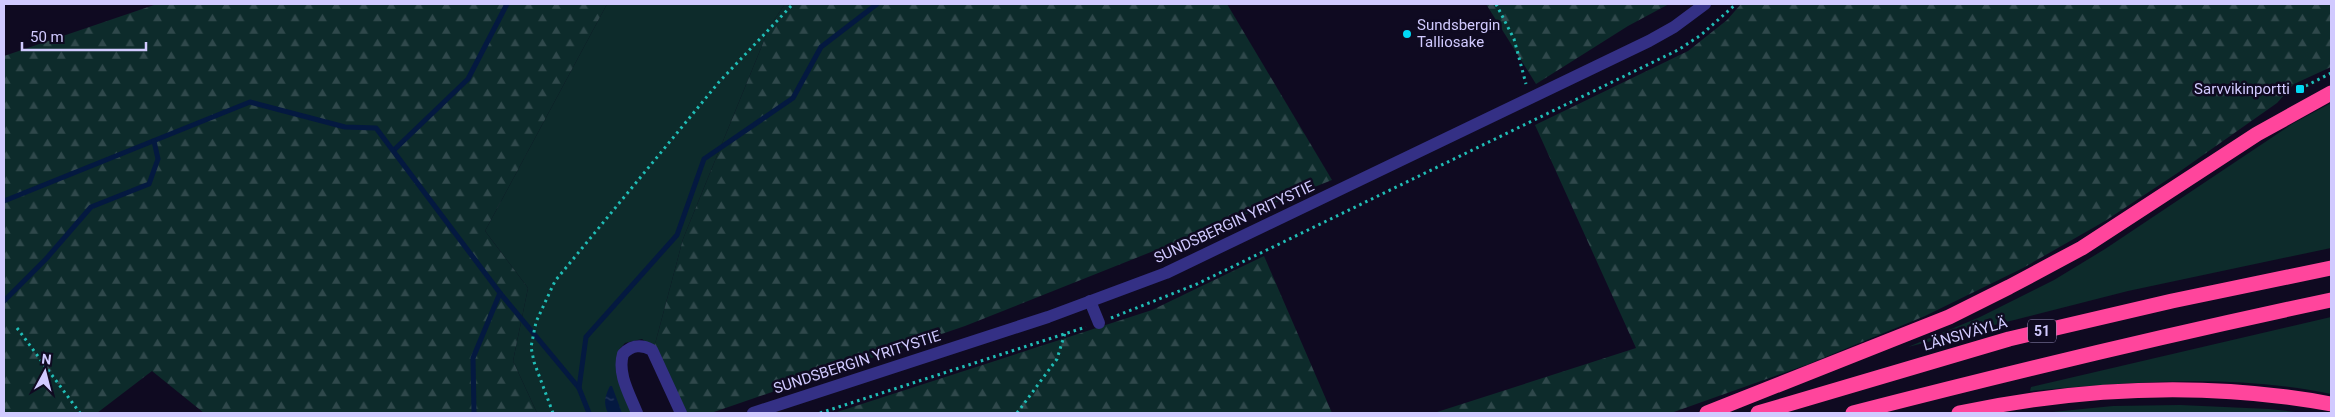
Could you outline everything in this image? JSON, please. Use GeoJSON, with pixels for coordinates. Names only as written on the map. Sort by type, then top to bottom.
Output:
{"type":"FeatureCollection","features":[{"type":"Feature","properties":{"kind":"highway"},"geometry":{"type":"LineString","coordinates":[[1707,413],[1949,317],[2082,248],[2257,134],[2331,93]]}},
{"type":"Feature","properties":{"kind":"highway","name":"LÄNSIVÄYLÄ"},"geometry":{"type":"LineString","coordinates":[[1758,413],[2009,339],[2172,301],[2331,268]]}},
{"type":"Feature","properties":{"kind":"highway","name":"51"},"geometry":{"type":"LineString","coordinates":[[1853,413],[2033,366],[2178,332],[2331,300]]}},
{"type":"Feature","properties":{"kind":"highway"},"geometry":{"type":"LineString","coordinates":[[1959,413],[1993,406],[2120,390],[2176,388],[2234,390],[2331,404]]}},
{"type":"Feature","properties":{"kind":"street","name":"SUNDSBERGIN YRITYSTIE"},"geometry":{"type":"LineString","coordinates":[[754,413],[1090,301],[1166,273],[1649,41],[1705,4]]}},
{"type":"Feature","properties":{"kind":"street"},"geometry":{"type":"LineString","coordinates":[[1090,301],[1099,322]]}},
{"type":"Feature","properties":{"kind":"street"},"geometry":{"type":"LineString","coordinates":[[637,413],[622,374],[620,362],[623,354],[636,346],[644,346],[652,350],[681,413]]}},
{"type":"Feature","properties":{"kind":"path"},"geometry":{"type":"LineString","coordinates":[[553,413],[534,362],[531,347],[536,322],[555,281],[719,82],[793,4]]}},
{"type":"Feature","properties":{"kind":"path"},"geometry":{"type":"LineString","coordinates":[[1496,4],[1514,39],[1523,76]]}},
{"type":"Feature","properties":{"kind":"path"},"geometry":{"type":"LineString","coordinates":[[2300,89],[2331,73]]}},
{"type":"Feature","properties":{"kind":"path"},"geometry":{"type":"LineString","coordinates":[[17,328],[80,413]]}},
{"type":"Feature","properties":{"kind":"path"},"geometry":{"type":"LineString","coordinates":[[1017,413],[1057,359],[1065,334]]}},
{"type":"Feature","properties":{"kind":"green space"},"geometry":{"type":"Polygon","coordinates":[[[157,4],[607,4],[485,231],[528,288],[513,361],[537,413],[204,413],[152,371],[97,413],[4,413],[4,56],[157,4]]]}},
{"type":"Feature","properties":{"kind":"green space"},"geometry":{"type":"Polygon","coordinates":[[[607,4],[785,4],[770,26],[683,239],[654,348],[642,339],[625,343],[618,351],[632,413],[537,413],[513,361],[528,288],[485,231],[607,4]]]}},
{"type":"Feature","properties":{"kind":"green space"},"geometry":{"type":"Polygon","coordinates":[[[785,4],[1227,4],[1332,180],[965,326],[711,413],[687,413],[654,348],[683,239],[770,26],[785,4]]]}},
{"type":"Feature","properties":{"kind":"green space"},"geometry":{"type":"Polygon","coordinates":[[[1486,4],[1669,4],[1628,26],[1536,84],[1486,4]]]}},
{"type":"Feature","properties":{"kind":"green space"},"geometry":{"type":"Polygon","coordinates":[[[1741,4],[2331,4],[2331,67],[2294,84],[2277,103],[2179,172],[2105,221],[2023,268],[1925,316],[1806,365],[1671,413],[1434,413],[1636,348],[1535,125],[1688,51],[1727,20],[1741,4]]]}},
{"type":"Feature","properties":{"kind":"green space"},"geometry":{"type":"Polygon","coordinates":[[[2331,103],[2331,248],[2128,291],[1908,347],[1980,317],[2054,280],[2105,249],[2292,124],[2331,103]]]}},
{"type":"Feature","properties":{"kind":"green space"},"geometry":{"type":"Polygon","coordinates":[[[1264,256],[1332,413],[834,413],[1152,310],[1264,256]]]}},
{"type":"Feature","properties":{"kind":"green space"},"geometry":{"type":"Polygon","coordinates":[[[2331,317],[2331,394],[2293,387],[2218,381],[2143,382],[2030,391],[2031,387],[2331,317]]]}},
{"type":"Feature","properties":{"kind":"green space"},"geometry":{"type":"Polygon","coordinates":[[[2180,405],[2269,409],[2305,413],[2042,413],[2113,406],[2180,405]]]}},
{"type":"Feature","properties":{"kind":"water"},"geometry":{"type":"Polygon","coordinates":[[[610,386],[612,386],[622,413],[608,413],[605,400],[610,386]]]}},
{"type":"Feature","properties":{"kind":"waterway"},"geometry":{"type":"LineString","coordinates":[[394,150],[468,79],[507,4]]}},
{"type":"Feature","properties":{"kind":"waterway"},"geometry":{"type":"LineString","coordinates":[[589,413],[579,388],[586,337],[677,235],[704,159],[793,98],[821,47],[877,4]]}},
{"type":"Feature","properties":{"kind":"waterway"},"geometry":{"type":"LineString","coordinates":[[4,201],[250,102],[345,127],[376,128],[500,293],[579,388]]}},
{"type":"Feature","properties":{"kind":"waterway"},"geometry":{"type":"LineString","coordinates":[[4,301],[46,259],[91,207],[149,184],[158,159],[154,141]]}},
{"type":"Feature","properties":{"kind":"waterway"},"geometry":{"type":"LineString","coordinates":[[474,413],[473,358],[500,293]]}},
{"type":"Feature","properties":{"kind":"place","name":"Sundsbergin Talliosake"},"geometry":{"type":"Point","coordinates":[1407,34]}},
{"type":"Feature","properties":{"kind":"place","name":"Sarvvikinportti"},"geometry":{"type":"Point","coordinates":[2300,89]}}]}
